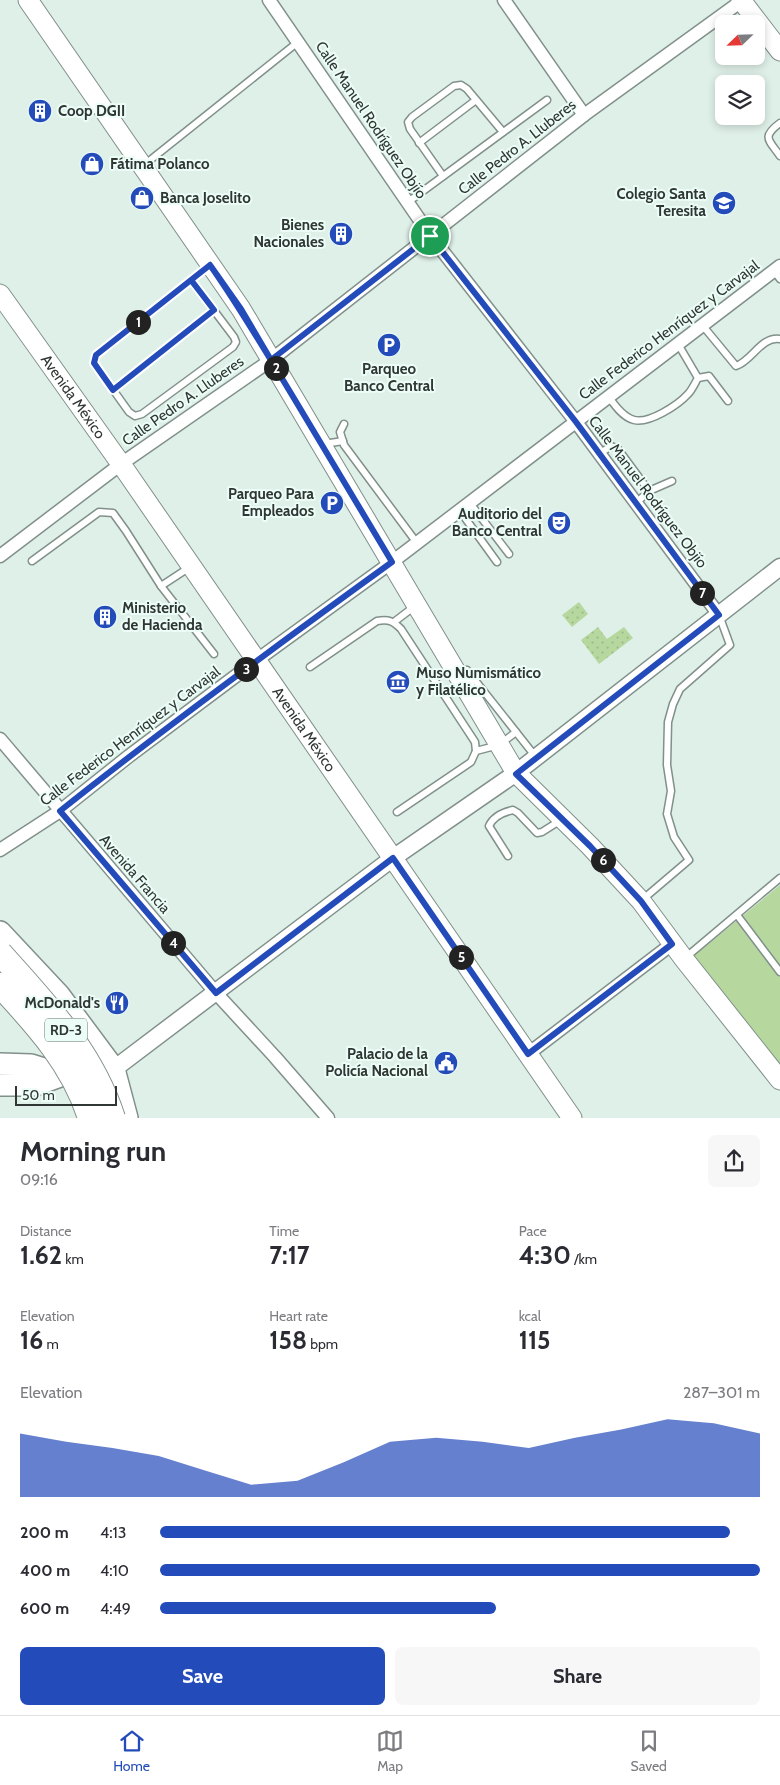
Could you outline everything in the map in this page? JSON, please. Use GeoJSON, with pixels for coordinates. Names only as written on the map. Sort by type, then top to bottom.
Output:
{"type":"FeatureCollection","features":[{"type":"Feature","properties":{"kind":"highway","name":"RD-3"},"geometry":{"type":"LineString","coordinates":[[0,953],[48,1007],[77,1044],[100,1083],[113,1118]]}},
{"type":"Feature","properties":{"kind":"highway","name":"RD-3"},"geometry":{"type":"LineString","coordinates":[[0,985],[25,1012],[58,1054],[76,1082],[89,1118]]}},
{"type":"Feature","properties":{"kind":"main road"},"geometry":{"type":"LineString","coordinates":[[28,0],[241,309],[321,444],[340,453],[392,562],[516,774],[590,846],[641,901],[672,944],[780,1080]]}},
{"type":"Feature","properties":{"kind":"main road"},"geometry":{"type":"LineString","coordinates":[[742,0],[780,52]]}},
{"type":"Feature","properties":{"kind":"main road","name":"Avenida México"},"geometry":{"type":"LineString","coordinates":[[0,294],[121,464],[572,1118]]}},
{"type":"Feature","properties":{"kind":"main road","name":"RD-3"},"geometry":{"type":"LineString","coordinates":[[0,932],[59,995],[114,1070],[127,1118]]}},
{"type":"Feature","properties":{"kind":"main road","name":"RD-3"},"geometry":{"type":"LineString","coordinates":[[0,1001],[63,1075],[83,1118]]}},
{"type":"Feature","properties":{"kind":"main road"},"geometry":{"type":"LineString","coordinates":[[0,1064],[31,1065],[63,1075]]}},
{"type":"Feature","properties":{"kind":"main road"},"geometry":{"type":"LineString","coordinates":[[0,1085],[36,1085],[63,1075],[114,1070]]}},
{"type":"Feature","properties":{"kind":"main road"},"geometry":{"type":"LineString","coordinates":[[89,1118],[87,1111],[89,1097],[98,1089],[105,1089],[116,1100],[121,1118]]}},
{"type":"Feature","properties":{"kind":"street","name":"Calle Manuel Rodríguez Objío"},"geometry":{"type":"LineString","coordinates":[[269,0],[430,236],[576,422],[719,615]]}},
{"type":"Feature","properties":{"kind":"street"},"geometry":{"type":"LineString","coordinates":[[504,0],[584,115]]}},
{"type":"Feature","properties":{"kind":"street","name":"Calle Pedro A. Lluberes"},"geometry":{"type":"LineString","coordinates":[[0,556],[121,464],[271,360],[584,115],[742,0]]}},
{"type":"Feature","properties":{"kind":"street","name":"Calle Federico Henríquez y Carvajal"},"geometry":{"type":"LineString","coordinates":[[0,850],[60,811],[129,756],[460,511],[678,344],[778,272]]}},
{"type":"Feature","properties":{"kind":"street"},"geometry":{"type":"LineString","coordinates":[[114,1070],[393,858],[516,774],[780,567]]}},
{"type":"Feature","properties":{"kind":"street","name":"Avenida Francia"},"geometry":{"type":"LineString","coordinates":[[0,739],[216,993],[328,1118]]}},
{"type":"Feature","properties":{"kind":"street"},"geometry":{"type":"LineString","coordinates":[[528,1054],[672,944]]}},
{"type":"Feature","properties":{"kind":"lane"},"geometry":{"type":"LineString","coordinates":[[143,166],[298,42]]}},
{"type":"Feature","properties":{"kind":"lane"},"geometry":{"type":"LineString","coordinates":[[443,176],[419,143],[408,122],[454,86],[462,85],[504,132]]}},
{"type":"Feature","properties":{"kind":"lane"},"geometry":{"type":"LineString","coordinates":[[419,143],[476,100]]}},
{"type":"Feature","properties":{"kind":"lane"},"geometry":{"type":"LineString","coordinates":[[408,202],[547,100]]}},
{"type":"Feature","properties":{"kind":"lane"},"geometry":{"type":"LineString","coordinates":[[780,123],[770,130],[768,134],[768,139],[780,156]]}},
{"type":"Feature","properties":{"kind":"lane"},"geometry":{"type":"LineString","coordinates":[[191,280],[236,342],[142,414],[135,416],[129,412],[94,363],[96,355],[191,280],[210,265]]}},
{"type":"Feature","properties":{"kind":"lane"},"geometry":{"type":"LineString","coordinates":[[113,390],[214,310]]}},
{"type":"Feature","properties":{"kind":"lane"},"geometry":{"type":"LineString","coordinates":[[703,326],[736,366],[742,365],[766,342],[774,338],[780,339]]}},
{"type":"Feature","properties":{"kind":"lane"},"geometry":{"type":"LineString","coordinates":[[678,344],[698,378]]}},
{"type":"Feature","properties":{"kind":"lane"},"geometry":{"type":"LineString","coordinates":[[698,378],[709,376],[728,401]]}},
{"type":"Feature","properties":{"kind":"lane"},"geometry":{"type":"LineString","coordinates":[[609,397],[620,411],[634,420],[649,420],[662,414],[689,394],[698,378]]}},
{"type":"Feature","properties":{"kind":"lane"},"geometry":{"type":"LineString","coordinates":[[344,424],[340,432],[340,453],[417,543]]}},
{"type":"Feature","properties":{"kind":"lane"},"geometry":{"type":"LineString","coordinates":[[598,454],[611,446],[618,449],[649,491]]}},
{"type":"Feature","properties":{"kind":"lane"},"geometry":{"type":"LineString","coordinates":[[635,504],[649,491],[672,481]]}},
{"type":"Feature","properties":{"kind":"lane"},"geometry":{"type":"LineString","coordinates":[[470,503],[509,554]]}},
{"type":"Feature","properties":{"kind":"lane"},"geometry":{"type":"LineString","coordinates":[[460,511],[497,562]]}},
{"type":"Feature","properties":{"kind":"lane"},"geometry":{"type":"LineString","coordinates":[[32,561],[99,512],[113,513],[161,586],[214,654]]}},
{"type":"Feature","properties":{"kind":"lane"},"geometry":{"type":"LineString","coordinates":[[161,586],[191,566]]}},
{"type":"Feature","properties":{"kind":"lane"},"geometry":{"type":"LineString","coordinates":[[394,622],[417,605]]}},
{"type":"Feature","properties":{"kind":"lane"},"geometry":{"type":"LineString","coordinates":[[641,901],[689,860],[674,837],[667,814],[671,791],[667,765],[668,722],[680,689],[730,644],[719,615]]}},
{"type":"Feature","properties":{"kind":"lane"},"geometry":{"type":"LineString","coordinates":[[310,667],[377,621],[386,619],[394,622],[402,629],[475,742],[476,751],[471,762],[397,812]]}},
{"type":"Feature","properties":{"kind":"lane"},"geometry":{"type":"LineString","coordinates":[[454,668],[467,670],[536,757]]}},
{"type":"Feature","properties":{"kind":"lane"},"geometry":{"type":"LineString","coordinates":[[476,751],[499,745],[516,732]]}},
{"type":"Feature","properties":{"kind":"lane"},"geometry":{"type":"LineString","coordinates":[[508,856],[489,826],[491,821],[513,810],[537,833],[542,832],[562,819]]}},
{"type":"Feature","properties":{"kind":"lane"},"geometry":{"type":"LineString","coordinates":[[684,959],[780,878]]}},
{"type":"Feature","properties":{"kind":"lane"},"geometry":{"type":"LineString","coordinates":[[737,914],[780,972]]}},
{"type":"Feature","properties":{"kind":"green space"},"geometry":{"type":"Polygon","coordinates":[[[579,602],[588,614],[572,627],[562,615],[579,602]]]}},
{"type":"Feature","properties":{"kind":"green space"},"geometry":{"type":"Polygon","coordinates":[[[598,627],[607,639],[624,627],[633,638],[599,664],[581,640],[598,627]]]}},
{"type":"Feature","properties":{"kind":"green space"},"geometry":{"type":"Polygon","coordinates":[[[780,885],[780,1076],[690,959],[780,885]]]}},
{"type":"Feature","properties":{"kind":"place","name":"Coop DGII"},"geometry":{"type":"Point","coordinates":[40,111]}},
{"type":"Feature","properties":{"kind":"place","name":"Fátima Polanco"},"geometry":{"type":"Point","coordinates":[92,164]}},
{"type":"Feature","properties":{"kind":"place","name":"Banca Joselito"},"geometry":{"type":"Point","coordinates":[142,198]}},
{"type":"Feature","properties":{"kind":"place","name":"Colegio Santa Teresita"},"geometry":{"type":"Point","coordinates":[724,203]}},
{"type":"Feature","properties":{"kind":"place","name":"Bienes Nacionales"},"geometry":{"type":"Point","coordinates":[341,234]}},
{"type":"Feature","properties":{"kind":"place","name":"Parqueo Banco Central"},"geometry":{"type":"Point","coordinates":[389,345]}},
{"type":"Feature","properties":{"kind":"place","name":"Parqueo Para Empleados"},"geometry":{"type":"Point","coordinates":[332,503]}},
{"type":"Feature","properties":{"kind":"place","name":"Auditorio del Banco Central"},"geometry":{"type":"Point","coordinates":[559,523]}},
{"type":"Feature","properties":{"kind":"place","name":"Ministerio de Hacienda"},"geometry":{"type":"Point","coordinates":[105,617]}},
{"type":"Feature","properties":{"kind":"place","name":"Muso Numismático y Filatélico"},"geometry":{"type":"Point","coordinates":[398,682]}},
{"type":"Feature","properties":{"kind":"place","name":"McDonald's"},"geometry":{"type":"Point","coordinates":[117,1003]}},
{"type":"Feature","properties":{"kind":"place","name":"Palacio de la Policía Nacional"},"geometry":{"type":"Point","coordinates":[446,1063]}},
{"type":"Feature","properties":{"kind":"route"},"geometry":{"type":"LineString","coordinates":[[430,236],[271,360],[241,309],[210,265],[96,355],[94,363],[113,390],[214,310],[191,280],[210,265],[241,309],[271,360],[296,402],[392,562],[257,660],[129,756],[60,811],[216,993],[393,858],[528,1054],[672,944],[641,901],[590,846],[516,774],[719,615],[576,422],[430,236]]}}]}
